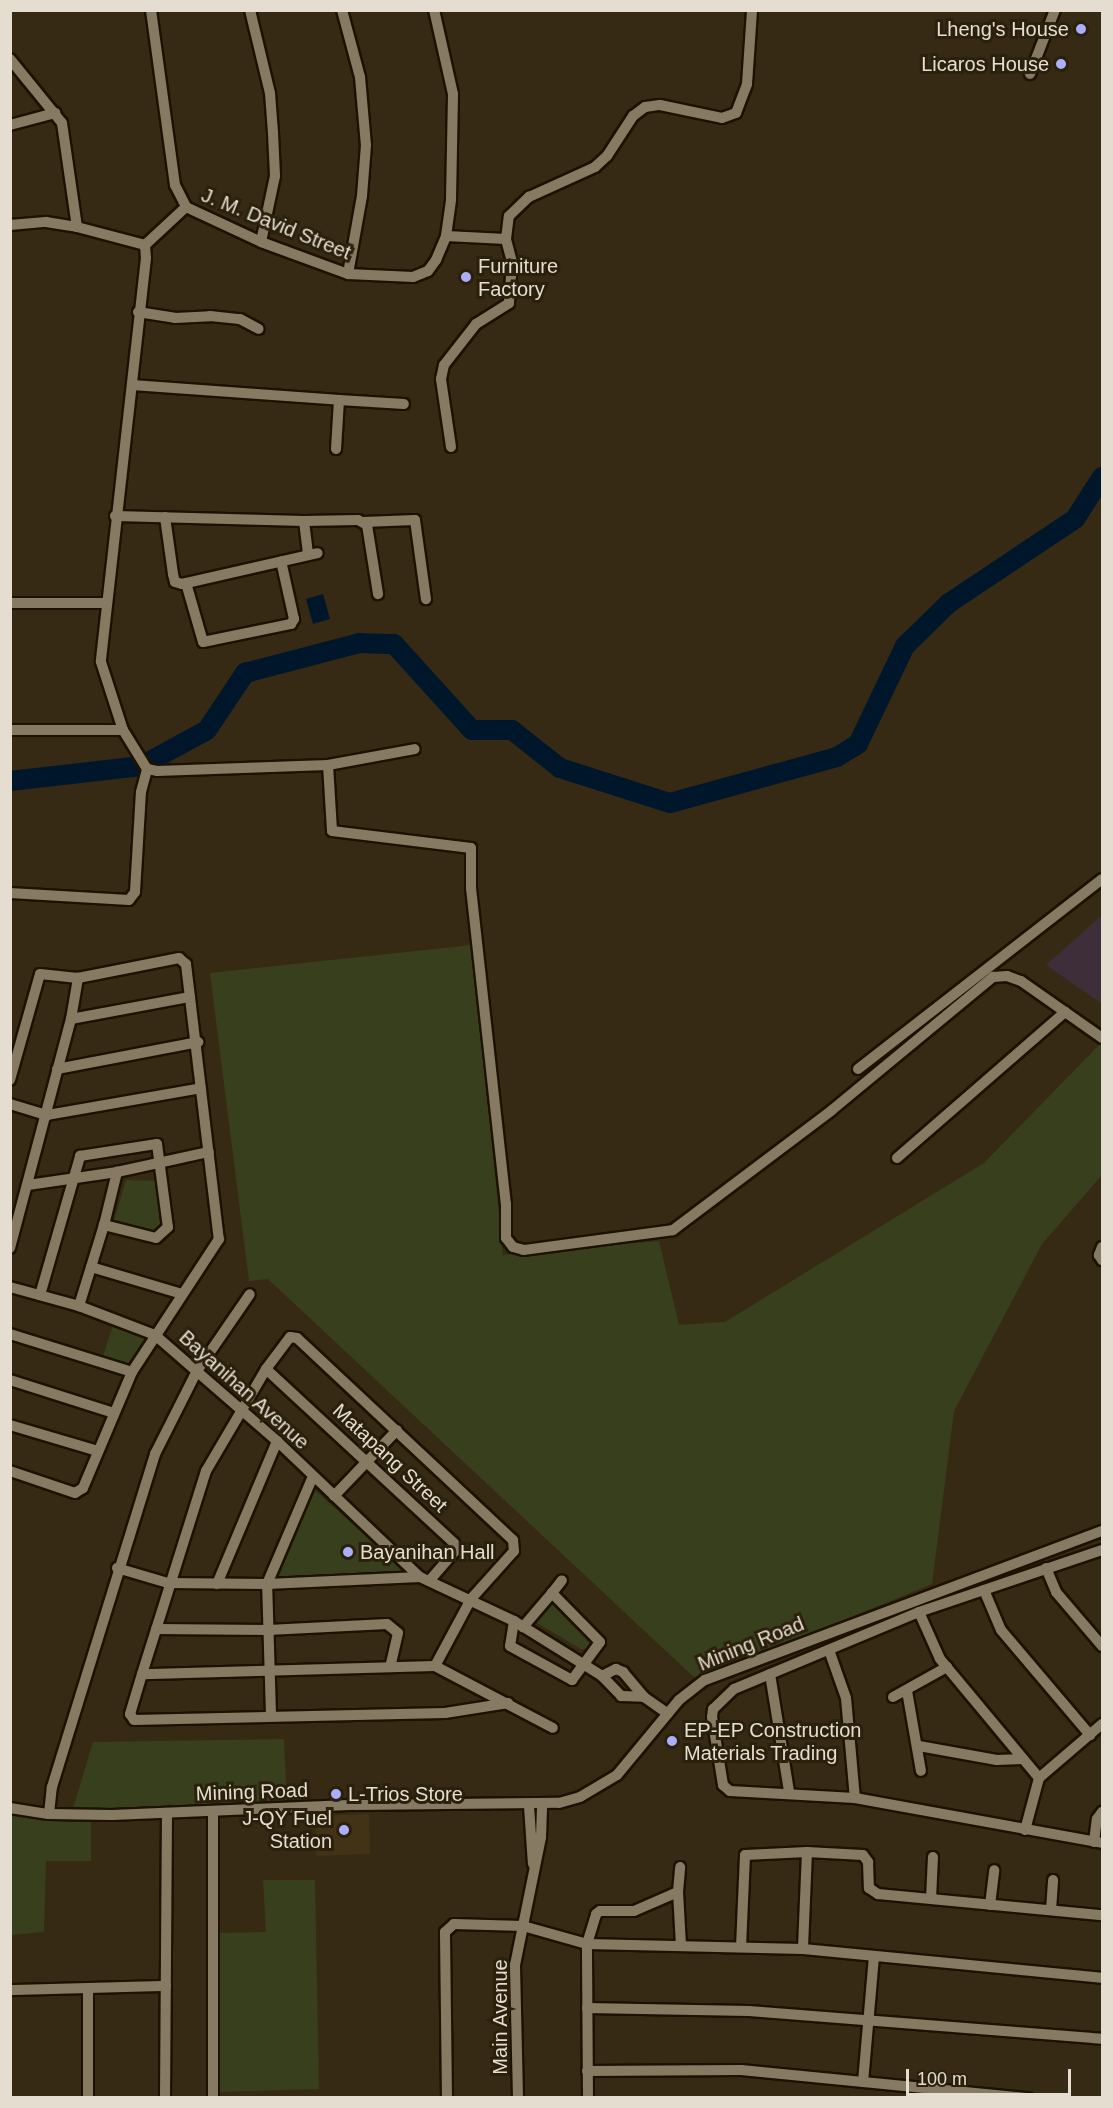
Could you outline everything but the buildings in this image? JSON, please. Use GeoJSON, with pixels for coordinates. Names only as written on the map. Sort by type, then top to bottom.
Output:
{"type":"FeatureCollection","features":[{"type":"Feature","properties":{"kind":"street","name":"J. M. David Street"},"geometry":{"type":"LineString","coordinates":[[151,10],[176,185],[186,207],[261,242],[348,274],[413,277],[428,272],[446,236],[454,141],[453,94],[434,10]]}},
{"type":"Feature","properties":{"kind":"street"},"geometry":{"type":"LineString","coordinates":[[250,10],[270,93],[273,133],[275,176],[261,242]]}},
{"type":"Feature","properties":{"kind":"street"},"geometry":{"type":"LineString","coordinates":[[342,10],[360,77],[366,145],[362,196],[348,274]]}},
{"type":"Feature","properties":{"kind":"street"},"geometry":{"type":"LineString","coordinates":[[451,447],[441,379],[444,365],[476,324],[509,303],[512,262],[506,239],[509,216],[529,197],[595,167],[607,156],[633,116],[645,107],[660,105],[722,117],[736,113],[747,84],[752,10]]}},
{"type":"Feature","properties":{"kind":"street"},"geometry":{"type":"LineString","coordinates":[[1030,74],[1055,10]]}},
{"type":"Feature","properties":{"kind":"street"},"geometry":{"type":"LineString","coordinates":[[10,59],[55,113],[67,136],[77,227]]}},
{"type":"Feature","properties":{"kind":"street"},"geometry":{"type":"LineString","coordinates":[[10,125],[55,113]]}},
{"type":"Feature","properties":{"kind":"street"},"geometry":{"type":"LineString","coordinates":[[145,245],[186,207]]}},
{"type":"Feature","properties":{"kind":"street"},"geometry":{"type":"LineString","coordinates":[[10,225],[46,222],[77,227],[145,245]]}},
{"type":"Feature","properties":{"kind":"street"},"geometry":{"type":"LineString","coordinates":[[446,236],[506,239]]}},
{"type":"Feature","properties":{"kind":"street"},"geometry":{"type":"LineString","coordinates":[[10,893],[129,900],[135,892],[141,792],[145,764],[123,730],[101,662],[115,516],[146,258],[145,245]]}},
{"type":"Feature","properties":{"kind":"street"},"geometry":{"type":"LineString","coordinates":[[138,312],[175,318],[210,316],[240,319],[260,329]]}},
{"type":"Feature","properties":{"kind":"street"},"geometry":{"type":"LineString","coordinates":[[132,385],[404,404]]}},
{"type":"Feature","properties":{"kind":"street"},"geometry":{"type":"LineString","coordinates":[[336,449],[339,400]]}},
{"type":"Feature","properties":{"kind":"street"},"geometry":{"type":"LineString","coordinates":[[115,516],[363,522],[415,520],[426,599]]}},
{"type":"Feature","properties":{"kind":"street"},"geometry":{"type":"LineString","coordinates":[[165,518],[175,582],[186,583],[313,554],[304,521]]}},
{"type":"Feature","properties":{"kind":"street"},"geometry":{"type":"LineString","coordinates":[[363,522],[369,529],[378,594]]}},
{"type":"Feature","properties":{"kind":"street"},"geometry":{"type":"LineString","coordinates":[[186,583],[202,642],[291,624],[294,619],[280,561]]}},
{"type":"Feature","properties":{"kind":"street"},"geometry":{"type":"LineString","coordinates":[[10,603],[107,603]]}},
{"type":"Feature","properties":{"kind":"street"},"geometry":{"type":"LineString","coordinates":[[10,730],[123,730]]}},
{"type":"Feature","properties":{"kind":"street"},"geometry":{"type":"LineString","coordinates":[[145,764],[328,765],[415,749]]}},
{"type":"Feature","properties":{"kind":"street"},"geometry":{"type":"LineString","coordinates":[[328,765],[332,831],[471,848],[471,888],[506,1204],[506,1238],[513,1247],[524,1250],[673,1230],[832,1110],[993,978],[1007,976],[1022,981],[1102,1038]]}},
{"type":"Feature","properties":{"kind":"street"},"geometry":{"type":"LineString","coordinates":[[858,1068],[1102,879]]}},
{"type":"Feature","properties":{"kind":"street"},"geometry":{"type":"LineString","coordinates":[[10,1080],[40,974],[78,978],[179,958],[186,964],[198,1042],[201,1088],[219,1239],[132,1372],[83,1488],[75,1493],[10,1471]]}},
{"type":"Feature","properties":{"kind":"street"},"geometry":{"type":"LineString","coordinates":[[1000,958],[1007,976]]}},
{"type":"Feature","properties":{"kind":"street"},"geometry":{"type":"LineString","coordinates":[[10,1248],[71,1019],[78,978]]}},
{"type":"Feature","properties":{"kind":"street"},"geometry":{"type":"LineString","coordinates":[[71,1019],[190,997]]}},
{"type":"Feature","properties":{"kind":"street"},"geometry":{"type":"LineString","coordinates":[[897,1158],[1065,1012]]}},
{"type":"Feature","properties":{"kind":"street"},"geometry":{"type":"LineString","coordinates":[[57,1069],[198,1042]]}},
{"type":"Feature","properties":{"kind":"street"},"geometry":{"type":"LineString","coordinates":[[10,1104],[47,1114],[201,1088]]}},
{"type":"Feature","properties":{"kind":"street"},"geometry":{"type":"LineString","coordinates":[[40,1295],[79,1159],[83,1154],[155,1143],[159,1146],[168,1227],[164,1234],[156,1238],[104,1225]]}},
{"type":"Feature","properties":{"kind":"street"},"geometry":{"type":"LineString","coordinates":[[28,1185],[117,1172],[209,1152]]}},
{"type":"Feature","properties":{"kind":"street"},"geometry":{"type":"LineString","coordinates":[[79,1306],[104,1225],[117,1172]]}},
{"type":"Feature","properties":{"kind":"street"},"geometry":{"type":"LineString","coordinates":[[1102,1247],[1099,1255],[1102,1260]]}},
{"type":"Feature","properties":{"kind":"street"},"geometry":{"type":"LineString","coordinates":[[91,1267],[182,1294]]}},
{"type":"Feature","properties":{"kind":"street","name":"Bayanihan Avenue"},"geometry":{"type":"LineString","coordinates":[[10,1287],[79,1306],[155,1335],[277,1441],[425,1579]]}},
{"type":"Feature","properties":{"kind":"street"},"geometry":{"type":"LineString","coordinates":[[49,1814],[52,1787],[117,1568],[155,1454],[198,1371],[249,1294]]}},
{"type":"Feature","properties":{"kind":"street"},"geometry":{"type":"LineString","coordinates":[[10,1334],[132,1372]]}},
{"type":"Feature","properties":{"kind":"street"},"geometry":{"type":"LineString","coordinates":[[435,1666],[471,1599],[515,1545],[397,1430],[297,1338],[290,1337],[266,1369],[206,1471],[168,1583],[130,1714],[134,1720],[271,1715],[445,1713],[508,1703]]}},
{"type":"Feature","properties":{"kind":"street","name":"Matapang Street"},"geometry":{"type":"LineString","coordinates":[[266,1369],[456,1546],[425,1579]]}},
{"type":"Feature","properties":{"kind":"street"},"geometry":{"type":"LineString","coordinates":[[10,1380],[114,1413]]}},
{"type":"Feature","properties":{"kind":"street"},"geometry":{"type":"LineString","coordinates":[[10,1425],[98,1451]]}},
{"type":"Feature","properties":{"kind":"street"},"geometry":{"type":"LineString","coordinates":[[334,1496],[397,1430]]}},
{"type":"Feature","properties":{"kind":"street"},"geometry":{"type":"LineString","coordinates":[[217,1584],[277,1441]]}},
{"type":"Feature","properties":{"kind":"street"},"geometry":{"type":"LineString","coordinates":[[271,1715],[267,1584],[312,1476]]}},
{"type":"Feature","properties":{"kind":"street","name":"Mining Road"},"geometry":{"type":"LineString","coordinates":[[10,1808],[49,1814],[167,1813],[355,1805],[529,1806],[580,1797],[617,1775],[693,1688],[721,1673],[1102,1531]]}},
{"type":"Feature","properties":{"kind":"street"},"geometry":{"type":"LineString","coordinates":[[1102,1550],[919,1612],[734,1689],[713,1709],[712,1717],[726,1789],[789,1791],[855,1798],[1098,1842],[1097,1819],[1102,1812]]}},
{"type":"Feature","properties":{"kind":"street"},"geometry":{"type":"LineString","coordinates":[[117,1568],[168,1583],[267,1584],[425,1579],[471,1599],[519,1624],[602,1676],[621,1696],[644,1697]]}},
{"type":"Feature","properties":{"kind":"street"},"geometry":{"type":"LineString","coordinates":[[1046,1568],[1056,1592],[1102,1646]]}},
{"type":"Feature","properties":{"kind":"street"},"geometry":{"type":"LineString","coordinates":[[552,1593],[600,1639],[585,1665],[572,1680],[510,1646],[519,1624],[552,1593],[562,1580]]}},
{"type":"Feature","properties":{"kind":"street"},"geometry":{"type":"LineString","coordinates":[[984,1590],[1001,1630],[1090,1735]]}},
{"type":"Feature","properties":{"kind":"street"},"geometry":{"type":"LineString","coordinates":[[919,1612],[947,1668],[1039,1778]]}},
{"type":"Feature","properties":{"kind":"street"},"geometry":{"type":"LineString","coordinates":[[156,1629],[268,1630],[387,1624],[398,1633],[390,1667]]}},
{"type":"Feature","properties":{"kind":"street"},"geometry":{"type":"LineString","coordinates":[[829,1650],[846,1698],[855,1798]]}},
{"type":"Feature","properties":{"kind":"street"},"geometry":{"type":"LineString","coordinates":[[142,1674],[435,1666],[553,1728]]}},
{"type":"Feature","properties":{"kind":"street"},"geometry":{"type":"LineString","coordinates":[[893,1696],[908,1691],[947,1668]]}},
{"type":"Feature","properties":{"kind":"street"},"geometry":{"type":"LineString","coordinates":[[602,1676],[616,1669],[623,1672],[644,1697],[668,1714]]}},
{"type":"Feature","properties":{"kind":"street"},"geometry":{"type":"LineString","coordinates":[[770,1674],[789,1791]]}},
{"type":"Feature","properties":{"kind":"street"},"geometry":{"type":"LineString","coordinates":[[908,1691],[919,1746],[921,1771]]}},
{"type":"Feature","properties":{"kind":"street"},"geometry":{"type":"LineString","coordinates":[[1025,1830],[1039,1778],[1102,1724]]}},
{"type":"Feature","properties":{"kind":"street"},"geometry":{"type":"LineString","coordinates":[[919,1746],[996,1760],[1023,1759]]}},
{"type":"Feature","properties":{"kind":"street","name":"Main Avenue"},"geometry":{"type":"LineString","coordinates":[[518,2097],[515,1965],[541,1837],[542,1805]]}},
{"type":"Feature","properties":{"kind":"street","name":"Main Avenue"},"geometry":{"type":"LineString","coordinates":[[529,1806],[534,1867]]}},
{"type":"Feature","properties":{"kind":"street"},"geometry":{"type":"LineString","coordinates":[[213,1811],[213,2097]]}},
{"type":"Feature","properties":{"kind":"street"},"geometry":{"type":"LineString","coordinates":[[165,2097],[167,1813]]}},
{"type":"Feature","properties":{"kind":"street"},"geometry":{"type":"LineString","coordinates":[[803,1949],[807,1852]]}},
{"type":"Feature","properties":{"kind":"street"},"geometry":{"type":"LineString","coordinates":[[741,1947],[744,1855],[807,1852],[863,1855],[868,1862],[872,1892],[1102,1915]]}},
{"type":"Feature","properties":{"kind":"street"},"geometry":{"type":"LineString","coordinates":[[931,1899],[933,1857]]}},
{"type":"Feature","properties":{"kind":"street"},"geometry":{"type":"LineString","coordinates":[[680,1867],[678,1892],[681,1946]]}},
{"type":"Feature","properties":{"kind":"street"},"geometry":{"type":"LineString","coordinates":[[990,1905],[994,1870]]}},
{"type":"Feature","properties":{"kind":"street"},"geometry":{"type":"LineString","coordinates":[[1052,1910],[1053,1880]]}},
{"type":"Feature","properties":{"kind":"street"},"geometry":{"type":"LineString","coordinates":[[588,2097],[587,1944],[598,1912],[634,1911],[678,1892]]}},
{"type":"Feature","properties":{"kind":"street"},"geometry":{"type":"LineString","coordinates":[[447,2097],[445,1932],[454,1924],[522,1926],[587,1944],[803,1949],[1102,1978]]}},
{"type":"Feature","properties":{"kind":"street"},"geometry":{"type":"LineString","coordinates":[[863,2082],[874,1957]]}},
{"type":"Feature","properties":{"kind":"street"},"geometry":{"type":"LineString","coordinates":[[10,1990],[88,1990],[166,1986]]}},
{"type":"Feature","properties":{"kind":"street"},"geometry":{"type":"LineString","coordinates":[[88,1990],[88,2097]]}},
{"type":"Feature","properties":{"kind":"street"},"geometry":{"type":"LineString","coordinates":[[587,2008],[748,2010],[1102,2039]]}},
{"type":"Feature","properties":{"kind":"street"},"geometry":{"type":"LineString","coordinates":[[587,2071],[741,2070],[1029,2097]]}},
{"type":"Feature","properties":{"kind":"shaded area"},"geometry":{"type":"Polygon","coordinates":[[[1102,915],[1102,1004],[1046,965],[1102,915]]]}},
{"type":"Feature","properties":{"kind":"shaded area"},"geometry":{"type":"Polygon","coordinates":[[[369,1814],[370,1854],[316,1856],[315,1816],[369,1814]]]}},
{"type":"Feature","properties":{"kind":"green space"},"geometry":{"type":"Polygon","coordinates":[[[472,945],[503,1255],[659,1241],[679,1325],[725,1322],[984,1163],[1100,1044],[1102,1046],[1102,1175],[1042,1244],[954,1411],[932,1584],[697,1680],[268,1279],[249,1281],[210,973],[472,945]]]}},
{"type":"Feature","properties":{"kind":"green space"},"geometry":{"type":"Polygon","coordinates":[[[126,1180],[161,1181],[163,1233],[113,1224],[126,1180]]]}},
{"type":"Feature","properties":{"kind":"green space"},"geometry":{"type":"Polygon","coordinates":[[[113,1325],[150,1340],[132,1368],[102,1359],[113,1325]]]}},
{"type":"Feature","properties":{"kind":"green space"},"geometry":{"type":"Polygon","coordinates":[[[310,1486],[408,1573],[272,1578],[310,1486]]]}},
{"type":"Feature","properties":{"kind":"green space"},"geometry":{"type":"Polygon","coordinates":[[[551,1600],[599,1640],[590,1650],[581,1649],[537,1623],[535,1619],[551,1600]]]}},
{"type":"Feature","properties":{"kind":"green space"},"geometry":{"type":"Polygon","coordinates":[[[284,1739],[287,1802],[72,1812],[93,1742],[284,1739]]]}},
{"type":"Feature","properties":{"kind":"green space"},"geometry":{"type":"Polygon","coordinates":[[[12,1815],[91,1821],[91,1861],[46,1861],[44,1932],[11,1935],[12,1815]]]}},
{"type":"Feature","properties":{"kind":"green space"},"geometry":{"type":"Polygon","coordinates":[[[263,1880],[315,1880],[319,2089],[218,2092],[218,1933],[266,1932],[263,1880]]]}},
{"type":"Feature","properties":{"kind":"water"},"geometry":{"type":"Polygon","coordinates":[[[323,594],[330,619],[313,624],[306,599],[323,594]]]}},
{"type":"Feature","properties":{"kind":"waterway"},"geometry":{"type":"LineString","coordinates":[[10,781],[141,766],[207,730],[245,673],[359,643],[394,644],[472,730],[512,730],[560,768],[670,803],[837,757],[858,744],[905,646],[949,603],[1075,519],[1102,477]]}},
{"type":"Feature","properties":{"kind":"place","name":"Lheng's House"},"geometry":{"type":"Point","coordinates":[1081,29]}},
{"type":"Feature","properties":{"kind":"place","name":"Licaros House"},"geometry":{"type":"Point","coordinates":[1061,64]}},
{"type":"Feature","properties":{"kind":"place","name":"Furniture Factory"},"geometry":{"type":"Point","coordinates":[466,277]}},
{"type":"Feature","properties":{"kind":"place","name":"Bayanihan Hall"},"geometry":{"type":"Point","coordinates":[348,1552]}},
{"type":"Feature","properties":{"kind":"place","name":"EP-EP Construction Materials Trading"},"geometry":{"type":"Point","coordinates":[672,1741]}},
{"type":"Feature","properties":{"kind":"place","name":"L-Trios Store"},"geometry":{"type":"Point","coordinates":[336,1794]}},
{"type":"Feature","properties":{"kind":"place","name":"J-QY Fuel Station"},"geometry":{"type":"Point","coordinates":[344,1830]}}]}
